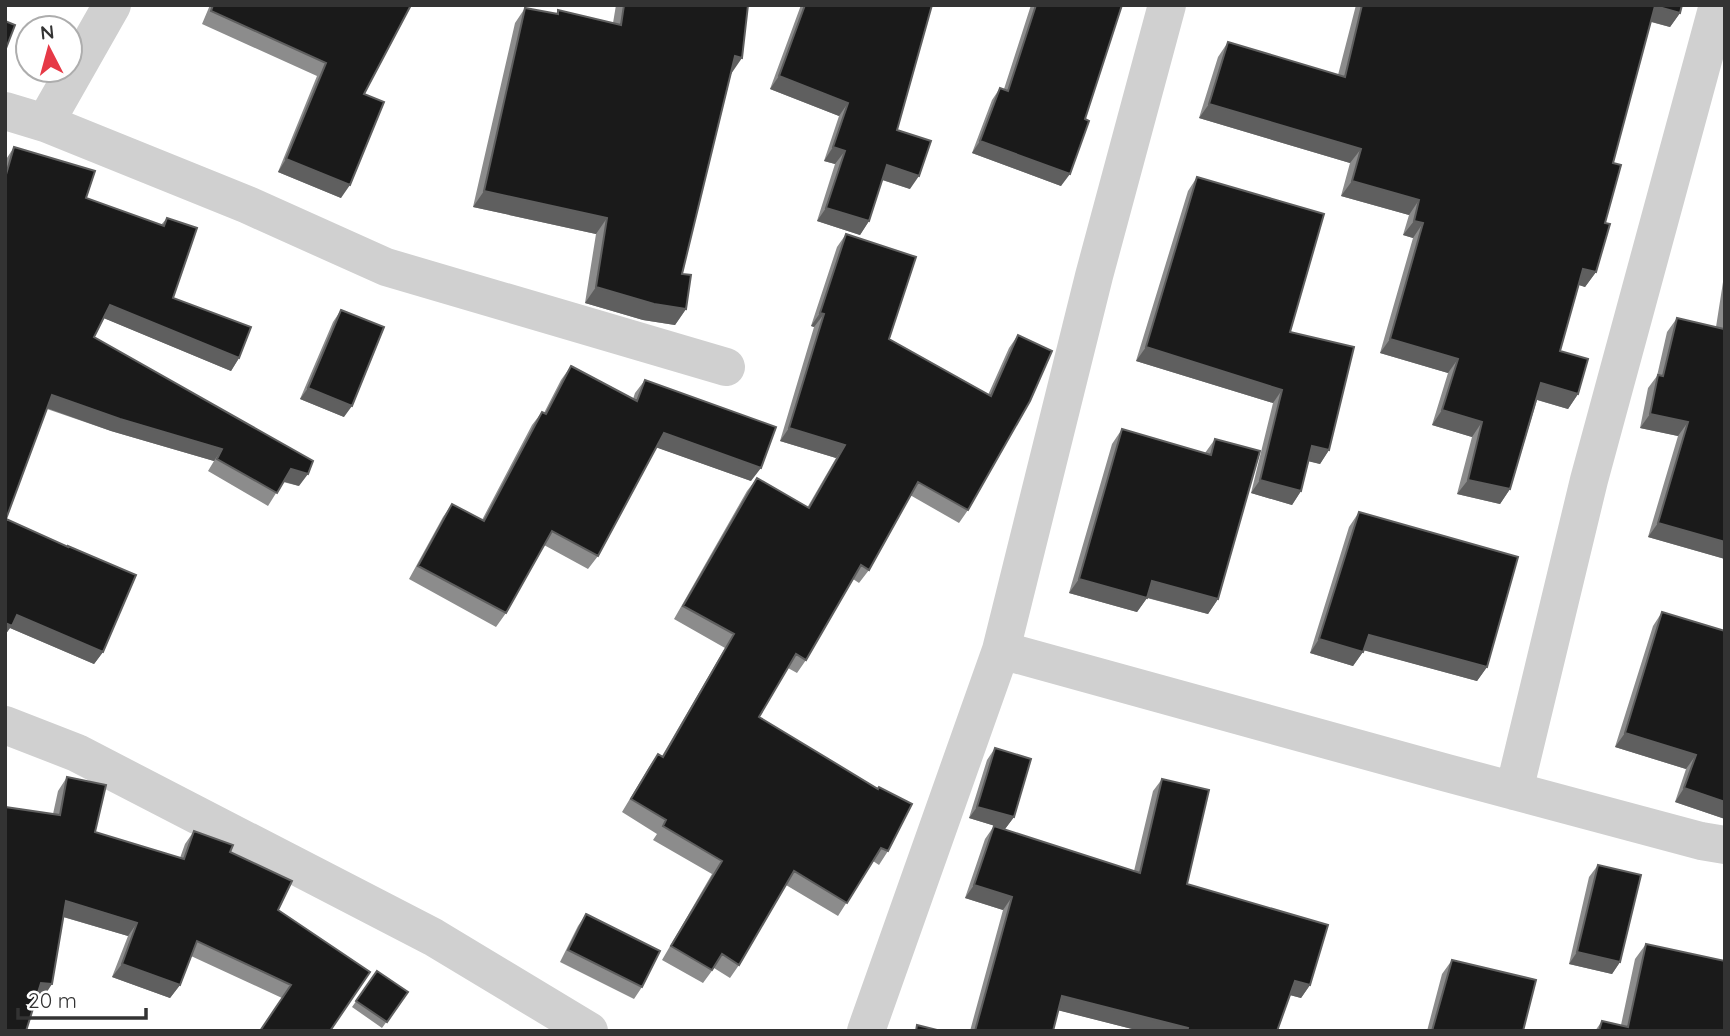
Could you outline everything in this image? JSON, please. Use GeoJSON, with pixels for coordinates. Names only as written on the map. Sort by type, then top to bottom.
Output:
{"type":"FeatureCollection","features":[{"type":"Feature","properties":{"kind":"street"},"geometry":{"type":"LineString","coordinates":[[45,123],[112,5]]}},
{"type":"Feature","properties":{"kind":"street"},"geometry":{"type":"LineString","coordinates":[[866,1031],[1001,650],[1094,276],[1167,5]]}},
{"type":"Feature","properties":{"kind":"street"},"geometry":{"type":"LineString","coordinates":[[1514,791],[1589,480],[1718,5]]}},
{"type":"Feature","properties":{"kind":"street"},"geometry":{"type":"LineString","coordinates":[[5,111],[45,123],[248,205],[386,267],[726,367]]}},
{"type":"Feature","properties":{"kind":"street"},"geometry":{"type":"LineString","coordinates":[[1001,650],[1514,791],[1725,845]]}},
{"type":"Feature","properties":{"kind":"street"},"geometry":{"type":"LineString","coordinates":[[5,725],[77,753],[433,937],[589,1031]]}},
{"type":"Feature","properties":{"kind":"building"},"geometry":{"type":"Polygon","coordinates":[[[213,5],[411,5],[364,94],[384,102],[350,185],[286,159],[326,63],[211,11],[213,5]]]}},
{"type":"Feature","properties":{"kind":"building"},"geometry":{"type":"Polygon","coordinates":[[[624,5],[748,5],[742,58],[735,56],[682,274],[691,275],[686,309],[654,304],[596,287],[607,218],[484,191],[525,8],[558,14],[558,10],[621,25],[624,5]]]}},
{"type":"Feature","properties":{"kind":"building"},"geometry":{"type":"Polygon","coordinates":[[[805,5],[932,5],[897,130],[931,141],[919,176],[887,165],[869,221],[826,208],[845,151],[833,147],[848,103],[779,76],[805,5]]]}},
{"type":"Feature","properties":{"kind":"building"},"geometry":{"type":"Polygon","coordinates":[[[1036,5],[1122,5],[1085,119],[1089,121],[1070,174],[980,141],[1000,88],[1008,91],[1036,5]]]}},
{"type":"Feature","properties":{"kind":"building"},"geometry":{"type":"Polygon","coordinates":[[[1362,5],[1682,5],[1680,13],[1655,6],[1613,163],[1621,165],[1605,223],[1610,224],[1596,272],[1583,269],[1560,351],[1588,359],[1578,394],[1541,383],[1510,489],[1468,480],[1482,422],[1442,410],[1458,359],[1390,339],[1423,223],[1414,221],[1419,200],[1352,181],[1361,149],[1209,104],[1228,42],[1345,77],[1362,5]]]}},
{"type":"Feature","properties":{"kind":"building"},"geometry":{"type":"Polygon","coordinates":[[[5,21],[14,25],[14,28],[5,51],[5,21]]]}},
{"type":"Feature","properties":{"kind":"building"},"geometry":{"type":"Polygon","coordinates":[[[14,147],[95,171],[86,198],[164,226],[167,218],[197,228],[173,298],[251,327],[239,358],[110,305],[94,337],[313,461],[308,474],[291,469],[277,493],[217,459],[222,449],[120,419],[52,395],[6,519],[136,575],[103,652],[17,615],[12,626],[5,623],[5,178],[14,147]]]}},
{"type":"Feature","properties":{"kind":"building"},"geometry":{"type":"Polygon","coordinates":[[[1197,177],[1324,214],[1290,332],[1354,347],[1329,450],[1312,446],[1301,491],[1260,480],[1282,390],[1146,347],[1197,177]]]}},
{"type":"Feature","properties":{"kind":"building"},"geometry":{"type":"Polygon","coordinates":[[[846,234],[916,257],[889,339],[991,396],[1018,335],[1052,351],[1030,401],[968,510],[918,482],[869,570],[861,565],[806,660],[796,654],[759,717],[878,789],[879,787],[912,804],[888,851],[881,848],[847,903],[794,871],[739,965],[722,954],[712,970],[671,946],[722,861],[663,826],[666,820],[631,799],[658,754],[663,757],[734,634],[683,606],[757,478],[809,508],[845,445],[789,428],[824,314],[820,313],[846,234]]]}},
{"type":"Feature","properties":{"kind":"building"},"geometry":{"type":"Polygon","coordinates":[[[341,310],[384,327],[352,406],[308,388],[341,310]]]}},
{"type":"Feature","properties":{"kind":"building"},"geometry":{"type":"Polygon","coordinates":[[[1677,318],[1724,329],[1725,321],[1725,542],[1658,523],[1688,422],[1650,414],[1658,375],[1663,376],[1677,318]]]}},
{"type":"Feature","properties":{"kind":"building"},"geometry":{"type":"Polygon","coordinates":[[[571,366],[637,401],[645,380],[776,427],[761,468],[664,433],[598,556],[552,531],[506,613],[418,566],[452,504],[484,521],[542,412],[546,414],[571,366]]]}},
{"type":"Feature","properties":{"kind":"building"},"geometry":{"type":"Polygon","coordinates":[[[1122,429],[1211,455],[1215,439],[1260,451],[1218,599],[1152,581],[1147,598],[1079,579],[1122,429]]]}},
{"type":"Feature","properties":{"kind":"building"},"geometry":{"type":"Polygon","coordinates":[[[1359,512],[1518,557],[1487,667],[1369,635],[1363,652],[1319,639],[1359,512]]]}},
{"type":"Feature","properties":{"kind":"building"},"geometry":{"type":"Polygon","coordinates":[[[1662,612],[1725,631],[1725,802],[1684,788],[1696,755],[1625,733],[1662,612]]]}},
{"type":"Feature","properties":{"kind":"building"},"geometry":{"type":"Polygon","coordinates":[[[995,748],[1031,759],[1014,817],[977,807],[995,748]]]}},
{"type":"Feature","properties":{"kind":"building"},"geometry":{"type":"Polygon","coordinates":[[[67,777],[106,785],[95,832],[184,859],[194,831],[233,845],[230,852],[292,881],[278,910],[370,972],[330,1031],[260,1031],[291,985],[197,941],[180,985],[122,964],[137,923],[66,901],[52,984],[41,983],[26,1031],[5,1031],[5,807],[60,815],[67,777]]]}},
{"type":"Feature","properties":{"kind":"building"},"geometry":{"type":"Polygon","coordinates":[[[1162,779],[1209,790],[1187,884],[1328,925],[1310,985],[1295,981],[1277,1031],[1187,1031],[1188,1028],[1062,996],[1053,1031],[975,1031],[1012,897],[974,885],[994,826],[1140,873],[1162,779]]]}},
{"type":"Feature","properties":{"kind":"building"},"geometry":{"type":"Polygon","coordinates":[[[1598,865],[1641,875],[1620,962],[1577,952],[1598,865]]]}},
{"type":"Feature","properties":{"kind":"building"},"geometry":{"type":"Polygon","coordinates":[[[586,914],[660,951],[642,987],[568,950],[586,914]]]}},
{"type":"Feature","properties":{"kind":"building"},"geometry":{"type":"Polygon","coordinates":[[[1646,944],[1725,961],[1725,1031],[1599,1031],[1602,1021],[1628,1027],[1646,944]]]}},
{"type":"Feature","properties":{"kind":"building"},"geometry":{"type":"Polygon","coordinates":[[[1452,960],[1536,980],[1523,1031],[1432,1031],[1452,960]]]}},
{"type":"Feature","properties":{"kind":"building"},"geometry":{"type":"Polygon","coordinates":[[[377,971],[408,992],[387,1022],[356,1001],[377,971]]]}},
{"type":"Feature","properties":{"kind":"building"},"geometry":{"type":"Polygon","coordinates":[[[917,1025],[941,1031],[916,1031],[917,1025]]]}}]}
